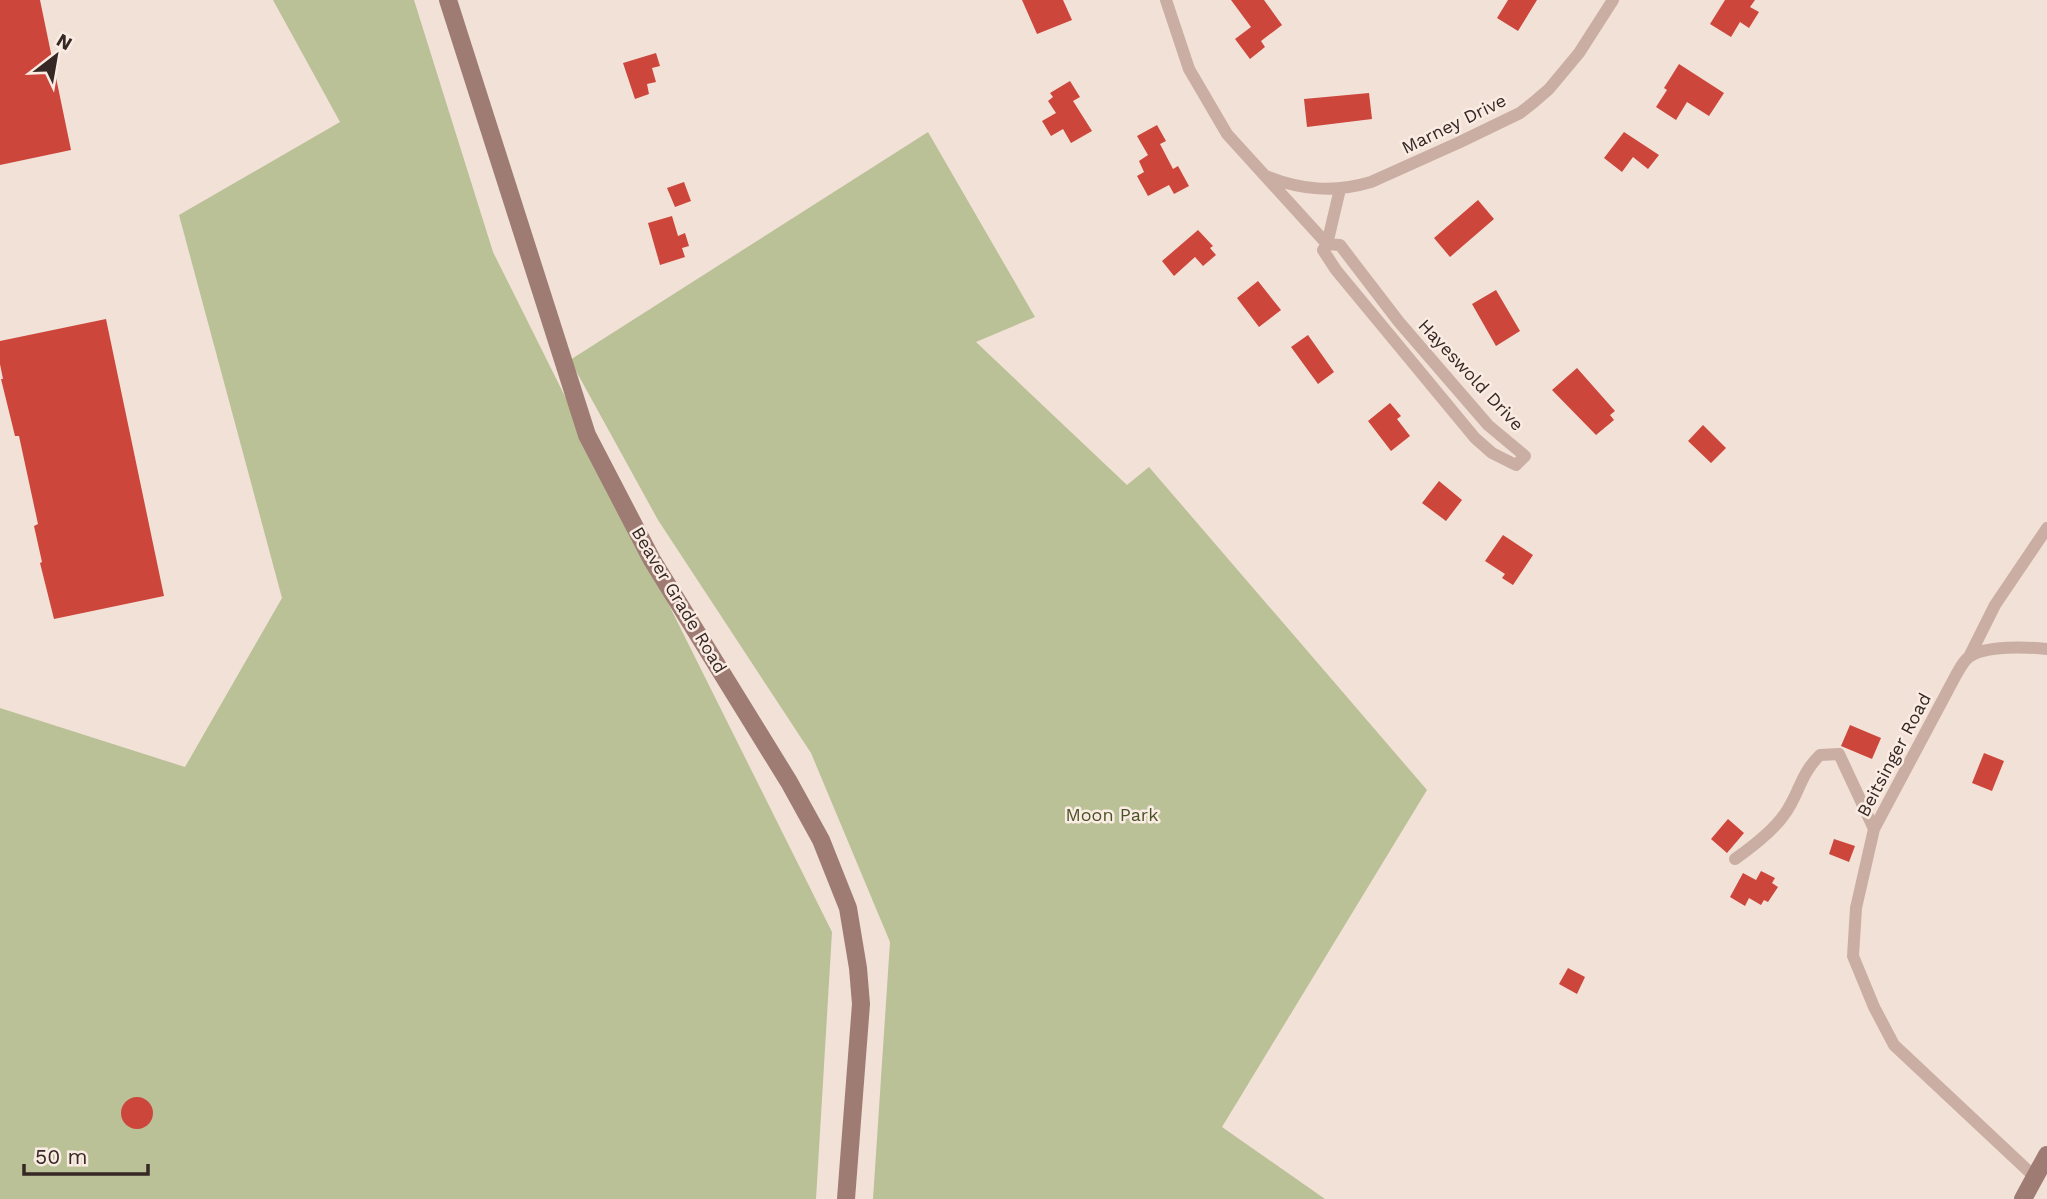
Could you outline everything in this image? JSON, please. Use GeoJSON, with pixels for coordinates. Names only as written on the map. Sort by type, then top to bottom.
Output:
{"type":"FeatureCollection","features":[{"type":"Feature","properties":{"kind":"main road","name":"Beaver Grade Road"},"geometry":{"type":"LineString","coordinates":[[448,0],[587,435],[652,560],[789,782],[821,841],[848,908],[858,968],[860,1004],[846,1199]]}},
{"type":"Feature","properties":{"kind":"main road"},"geometry":{"type":"LineString","coordinates":[[2023,1199],[2047,1155]]}},
{"type":"Feature","properties":{"kind":"street","name":"Hayeswold Drive"},"geometry":{"type":"LineString","coordinates":[[1166,0],[1185,59],[1200,91],[1227,134],[1327,244],[1340,245],[1399,323],[1479,415],[1525,456],[1522,461],[1516,465],[1509,462],[1492,453],[1475,438],[1336,270],[1323,250],[1327,244]]}},
{"type":"Feature","properties":{"kind":"street","name":"Marney Drive"},"geometry":{"type":"LineString","coordinates":[[1262,174],[1303,187],[1340,189],[1371,182],[1460,142],[1527,107],[1549,89],[1565,71],[1612,0]]}},
{"type":"Feature","properties":{"kind":"street"},"geometry":{"type":"LineString","coordinates":[[1327,244],[1340,189]]}},
{"type":"Feature","properties":{"kind":"street","name":"Beitsinger Road"},"geometry":{"type":"LineString","coordinates":[[2036,1178],[1894,1045],[1874,1007],[1853,956],[1856,908],[1874,828],[1995,605],[2047,528]]}},
{"type":"Feature","properties":{"kind":"street"},"geometry":{"type":"LineString","coordinates":[[1969,657],[1986,651],[2026,647],[2047,649]]}},
{"type":"Feature","properties":{"kind":"street"},"geometry":{"type":"LineString","coordinates":[[1735,859],[1785,815],[1802,778],[1810,765],[1821,755],[1839,754],[1874,828]]}},
{"type":"Feature","properties":{"kind":"green space"},"geometry":{"type":"Polygon","coordinates":[[[273,0],[414,0],[493,252],[832,932],[816,1199],[0,1199],[0,708],[185,767],[282,598],[179,215],[340,122],[273,0]]]}},
{"type":"Feature","properties":{"kind":"green space","name":"Moon Park"},"geometry":{"type":"Polygon","coordinates":[[[928,132],[1035,317],[976,342],[1127,485],[1149,467],[1427,790],[1222,1127],[1325,1199],[873,1199],[890,942],[811,753],[658,520],[570,360],[928,132]]]}},
{"type":"Feature","properties":{"kind":"building"},"geometry":{"type":"Polygon","coordinates":[[[0,0],[40,0],[71,150],[0,165],[0,0]]]}},
{"type":"Feature","properties":{"kind":"building"},"geometry":{"type":"Polygon","coordinates":[[[1022,0],[1063,0],[1072,20],[1037,34],[1022,0]]]}},
{"type":"Feature","properties":{"kind":"building"},"geometry":{"type":"Polygon","coordinates":[[[1231,0],[1264,0],[1282,25],[1261,41],[1265,47],[1250,59],[1235,39],[1251,27],[1231,0]]]}},
{"type":"Feature","properties":{"kind":"building"},"geometry":{"type":"Polygon","coordinates":[[[1508,0],[1537,0],[1518,31],[1497,18],[1508,0]]]}},
{"type":"Feature","properties":{"kind":"building"},"geometry":{"type":"Polygon","coordinates":[[[1725,0],[1755,0],[1750,7],[1759,12],[1749,28],[1740,22],[1731,37],[1710,24],[1725,0]]]}},
{"type":"Feature","properties":{"kind":"building"},"geometry":{"type":"Polygon","coordinates":[[[656,53],[660,66],[652,68],[656,82],[647,84],[649,94],[635,99],[623,63],[656,53]]]}},
{"type":"Feature","properties":{"kind":"building"},"geometry":{"type":"Polygon","coordinates":[[[1679,64],[1724,93],[1709,116],[1687,102],[1676,120],[1656,107],[1679,64]]]}},
{"type":"Feature","properties":{"kind":"building"},"geometry":{"type":"Polygon","coordinates":[[[1070,81],[1080,97],[1073,101],[1092,131],[1071,143],[1063,129],[1051,136],[1042,121],[1056,113],[1048,101],[1053,97],[1050,93],[1070,81]]]}},
{"type":"Feature","properties":{"kind":"building"},"geometry":{"type":"Polygon","coordinates":[[[1369,93],[1372,119],[1307,127],[1304,99],[1369,93]]]}},
{"type":"Feature","properties":{"kind":"building"},"geometry":{"type":"Polygon","coordinates":[[[1157,125],[1166,141],[1160,144],[1173,169],[1178,166],[1189,186],[1174,194],[1169,185],[1148,196],[1137,176],[1144,172],[1139,161],[1148,155],[1137,136],[1157,125]]]}},
{"type":"Feature","properties":{"kind":"building"},"geometry":{"type":"Polygon","coordinates":[[[1624,132],[1659,155],[1648,169],[1633,157],[1622,172],[1604,158],[1624,132]]]}},
{"type":"Feature","properties":{"kind":"building"},"geometry":{"type":"Polygon","coordinates":[[[684,182],[691,201],[675,207],[667,188],[684,182]]]}},
{"type":"Feature","properties":{"kind":"building"},"geometry":{"type":"Polygon","coordinates":[[[1478,200],[1494,219],[1450,257],[1434,238],[1478,200]]]}},
{"type":"Feature","properties":{"kind":"building"},"geometry":{"type":"Polygon","coordinates":[[[672,216],[678,236],[685,233],[689,246],[682,248],[685,257],[660,265],[648,223],[672,216]]]}},
{"type":"Feature","properties":{"kind":"building"},"geometry":{"type":"Polygon","coordinates":[[[1198,230],[1213,246],[1210,248],[1216,255],[1203,266],[1195,257],[1174,276],[1162,261],[1198,230]]]}},
{"type":"Feature","properties":{"kind":"building"},"geometry":{"type":"Polygon","coordinates":[[[1258,281],[1281,310],[1259,327],[1237,298],[1258,281]]]}},
{"type":"Feature","properties":{"kind":"building"},"geometry":{"type":"Polygon","coordinates":[[[1496,290],[1520,331],[1496,346],[1472,304],[1496,290]]]}},
{"type":"Feature","properties":{"kind":"building"},"geometry":{"type":"Polygon","coordinates":[[[106,319],[164,596],[54,619],[40,563],[42,562],[34,526],[38,524],[19,436],[15,436],[1,379],[0,341],[106,319]]]}},
{"type":"Feature","properties":{"kind":"building"},"geometry":{"type":"Polygon","coordinates":[[[1308,335],[1334,372],[1318,384],[1291,347],[1308,335]]]}},
{"type":"Feature","properties":{"kind":"building"},"geometry":{"type":"Polygon","coordinates":[[[1577,368],[1615,411],[1610,415],[1614,420],[1596,435],[1552,390],[1577,368]]]}},
{"type":"Feature","properties":{"kind":"building"},"geometry":{"type":"Polygon","coordinates":[[[1390,403],[1401,416],[1397,419],[1410,436],[1391,451],[1368,421],[1390,403]]]}},
{"type":"Feature","properties":{"kind":"building"},"geometry":{"type":"Polygon","coordinates":[[[1703,425],[1726,448],[1711,463],[1688,441],[1703,425]]]}},
{"type":"Feature","properties":{"kind":"building"},"geometry":{"type":"Polygon","coordinates":[[[1439,481],[1462,500],[1446,521],[1422,503],[1439,481]]]}},
{"type":"Feature","properties":{"kind":"building"},"geometry":{"type":"Polygon","coordinates":[[[1503,535],[1533,555],[1513,585],[1502,578],[1505,574],[1485,561],[1503,535]]]}},
{"type":"Feature","properties":{"kind":"building"},"geometry":{"type":"Polygon","coordinates":[[[1850,725],[1881,738],[1872,759],[1841,746],[1850,725]]]}},
{"type":"Feature","properties":{"kind":"building"},"geometry":{"type":"Polygon","coordinates":[[[1984,753],[2004,761],[1992,791],[1972,783],[1984,753]]]}},
{"type":"Feature","properties":{"kind":"building"},"geometry":{"type":"Polygon","coordinates":[[[1728,819],[1744,833],[1727,853],[1711,839],[1728,819]]]}},
{"type":"Feature","properties":{"kind":"building"},"geometry":{"type":"Polygon","coordinates":[[[1834,839],[1855,846],[1849,862],[1829,854],[1834,839]]]}},
{"type":"Feature","properties":{"kind":"building"},"geometry":{"type":"Polygon","coordinates":[[[1761,871],[1775,878],[1772,883],[1778,887],[1768,902],[1764,900],[1761,905],[1749,898],[1745,906],[1730,897],[1743,873],[1756,880],[1761,871]]]}},
{"type":"Feature","properties":{"kind":"building"},"geometry":{"type":"Polygon","coordinates":[[[1568,968],[1585,977],[1577,994],[1559,984],[1568,968]]]}},
{"type":"Feature","properties":{"kind":"building"},"geometry":{"type":"Polygon","coordinates":[[[137,1097],[149,1101],[153,1113],[149,1125],[137,1129],[125,1125],[121,1113],[125,1101],[137,1097]]]}}]}
